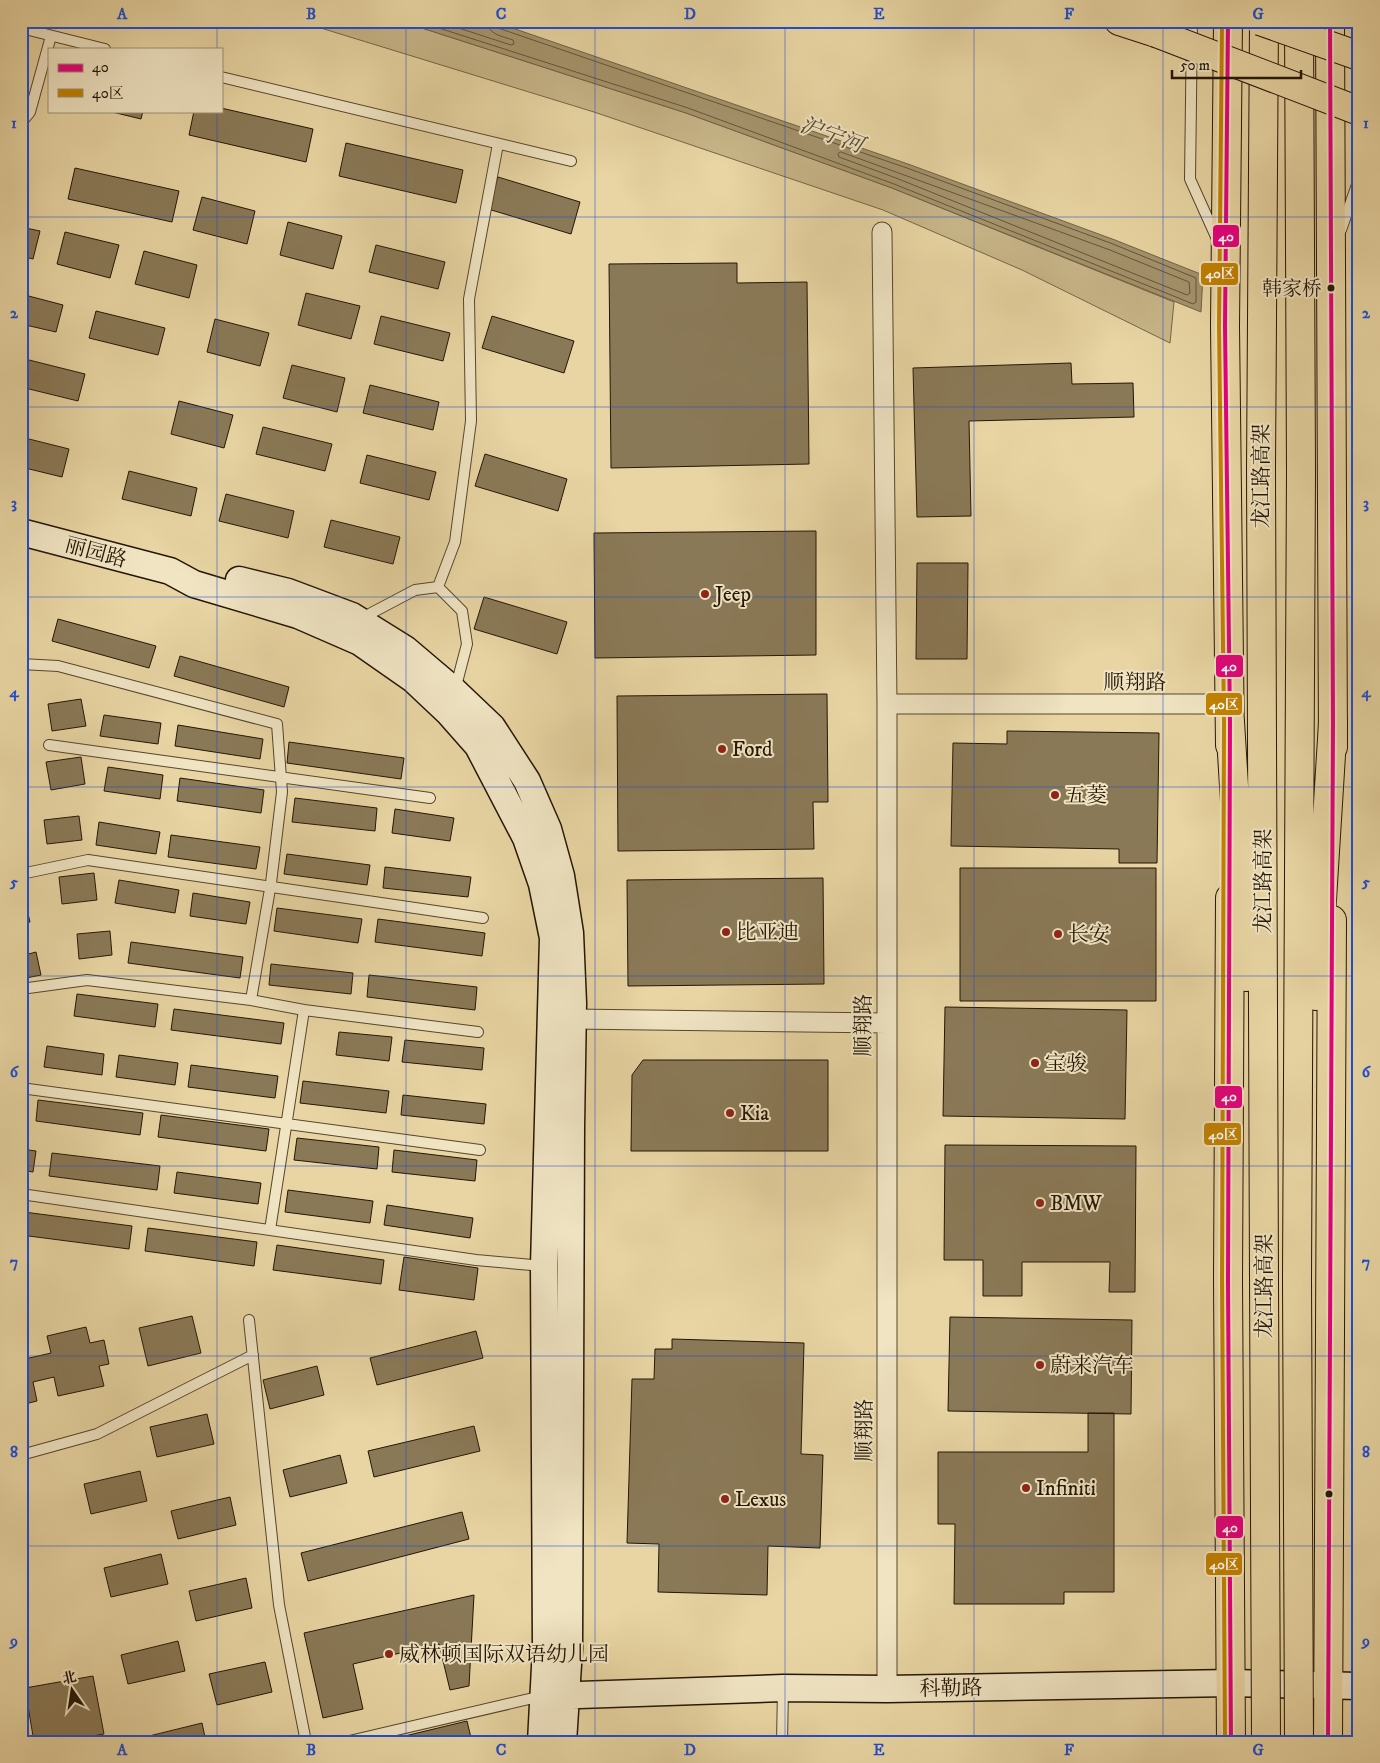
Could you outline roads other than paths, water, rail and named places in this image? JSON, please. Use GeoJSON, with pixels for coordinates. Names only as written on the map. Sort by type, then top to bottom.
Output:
{"type":"FeatureCollection","features":[{"type":"Feature","properties":{"kind":"main road"},"geometry":{"type":"LineString","coordinates":[[1118,21],[1156,33],[1359,111]]}},
{"type":"Feature","properties":{"kind":"main road"},"geometry":{"type":"LineString","coordinates":[[1228,21],[1225,258],[1230,713],[1228,1290],[1231,1742]]}},
{"type":"Feature","properties":{"kind":"main road"},"geometry":{"type":"LineString","coordinates":[[1260,21],[1359,56]]}},
{"type":"Feature","properties":{"kind":"main road","name":"龙江路高架"},"geometry":{"type":"LineString","coordinates":[[1264,21],[1261,469],[1266,1742]]}},
{"type":"Feature","properties":{"kind":"main road","name":"龙江路高架"},"geometry":{"type":"LineString","coordinates":[[1298,1742],[1297,1279],[1301,472],[1300,21]]}},
{"type":"Feature","properties":{"kind":"main road"},"geometry":{"type":"LineString","coordinates":[[1328,1742],[1333,723],[1330,21]]}},
{"type":"Feature","properties":{"kind":"main road"},"geometry":{"type":"LineString","coordinates":[[1230,713],[1264,1278]]}},
{"type":"Feature","properties":{"kind":"main road"},"geometry":{"type":"LineString","coordinates":[[1297,1279],[1333,723]]}},
{"type":"Feature","properties":{"kind":"street"},"geometry":{"type":"LineString","coordinates":[[882,232],[887,704]]}},
{"type":"Feature","properties":{"kind":"street","name":"丽园路"},"geometry":{"type":"LineString","coordinates":[[21,532],[170,571]]}},
{"type":"Feature","properties":{"kind":"street"},"geometry":{"type":"LineString","coordinates":[[170,571],[189,568],[288,592],[352,616],[405,649],[455,691],[492,727],[527,782],[548,829],[561,876],[570,933],[572,1019],[569,1649],[541,1742]]}},
{"type":"Feature","properties":{"kind":"street"},"geometry":{"type":"LineString","coordinates":[[170,571],[194,584],[298,615],[360,642],[413,679],[448,712],[478,746],[526,838],[542,884],[553,938],[544,1266],[546,1648],[563,1742]]}},
{"type":"Feature","properties":{"kind":"street","name":"顺翔路"},"geometry":{"type":"LineString","coordinates":[[887,1689],[887,704],[1230,713]]}},
{"type":"Feature","properties":{"kind":"street"},"geometry":{"type":"LineString","coordinates":[[572,1019],[886,1023]]}},
{"type":"Feature","properties":{"kind":"street","name":"科勒路"},"geometry":{"type":"LineString","coordinates":[[554,1695],[783,1688],[887,1689],[1231,1683],[1359,1686]]}},
{"type":"Feature","properties":{"kind":"lane"},"geometry":{"type":"LineString","coordinates":[[1192,21],[1190,179],[1225,258]]}},
{"type":"Feature","properties":{"kind":"lane"},"geometry":{"type":"LineString","coordinates":[[21,28],[101,48]]}},
{"type":"Feature","properties":{"kind":"lane"},"geometry":{"type":"LineString","coordinates":[[21,123],[30,112],[51,36]]}},
{"type":"Feature","properties":{"kind":"lane"},"geometry":{"type":"LineString","coordinates":[[222,77],[572,161]]}},
{"type":"Feature","properties":{"kind":"lane"},"geometry":{"type":"LineString","coordinates":[[438,588],[455,542],[471,420],[469,299],[498,144]]}},
{"type":"Feature","properties":{"kind":"lane"},"geometry":{"type":"LineString","coordinates":[[1332,254],[1359,179]]}},
{"type":"Feature","properties":{"kind":"lane"},"geometry":{"type":"LineString","coordinates":[[358,620],[415,590],[438,588],[462,611],[467,644],[455,691]]}},
{"type":"Feature","properties":{"kind":"lane"},"geometry":{"type":"LineString","coordinates":[[21,664],[58,666],[277,724],[282,792],[270,887],[251,1000]]}},
{"type":"Feature","properties":{"kind":"lane"},"geometry":{"type":"LineString","coordinates":[[49,745],[430,798]]}},
{"type":"Feature","properties":{"kind":"lane"},"geometry":{"type":"LineString","coordinates":[[21,874],[88,860],[483,918]]}},
{"type":"Feature","properties":{"kind":"lane"},"geometry":{"type":"LineString","coordinates":[[21,989],[87,980],[251,1000],[304,1010],[478,1032]]}},
{"type":"Feature","properties":{"kind":"lane"},"geometry":{"type":"LineString","coordinates":[[270,1230],[304,1010]]}},
{"type":"Feature","properties":{"kind":"lane"},"geometry":{"type":"LineString","coordinates":[[21,1088],[480,1150]]}},
{"type":"Feature","properties":{"kind":"lane"},"geometry":{"type":"LineString","coordinates":[[21,1194],[476,1260],[544,1266]]}},
{"type":"Feature","properties":{"kind":"lane"},"geometry":{"type":"LineString","coordinates":[[250,1320],[279,1605],[306,1742]]}},
{"type":"Feature","properties":{"kind":"lane"},"geometry":{"type":"LineString","coordinates":[[21,1455],[98,1434],[253,1355]]}},
{"type":"Feature","properties":{"kind":"lane"},"geometry":{"type":"LineString","coordinates":[[782,1742],[783,1688]]}},
{"type":"Feature","properties":{"kind":"lane"},"geometry":{"type":"LineString","coordinates":[[345,1742],[554,1695]]}},
{"type":"Feature","properties":{"kind":"water"},"geometry":{"type":"Polygon","coordinates":[[[400,21],[492,21],[908,164],[1115,240],[1203,275],[1201,312],[892,188],[686,113],[400,21]]]}},
{"type":"Feature","properties":{"kind":"place","name":"韩家桥"},"geometry":{"type":"Point","coordinates":[1331,288]}},
{"type":"Feature","properties":{"kind":"place","name":"Jeep"},"geometry":{"type":"Point","coordinates":[705,594]}},
{"type":"Feature","properties":{"kind":"place","name":"Ford"},"geometry":{"type":"Point","coordinates":[722,749]}},
{"type":"Feature","properties":{"kind":"place","name":"五菱"},"geometry":{"type":"Point","coordinates":[1055,795]}},
{"type":"Feature","properties":{"kind":"place","name":"比亚迪"},"geometry":{"type":"Point","coordinates":[726,932]}},
{"type":"Feature","properties":{"kind":"place","name":"长安"},"geometry":{"type":"Point","coordinates":[1058,934]}},
{"type":"Feature","properties":{"kind":"place","name":"宝骏"},"geometry":{"type":"Point","coordinates":[1035,1063]}},
{"type":"Feature","properties":{"kind":"place","name":"Kia"},"geometry":{"type":"Point","coordinates":[730,1113]}},
{"type":"Feature","properties":{"kind":"place","name":"BMW"},"geometry":{"type":"Point","coordinates":[1040,1203]}},
{"type":"Feature","properties":{"kind":"place","name":"蔚来汽车"},"geometry":{"type":"Point","coordinates":[1040,1365]}},
{"type":"Feature","properties":{"kind":"place","name":"Infiniti"},"geometry":{"type":"Point","coordinates":[1026,1488]}},
{"type":"Feature","properties":{"kind":"place","name":"Lexus"},"geometry":{"type":"Point","coordinates":[725,1499]}},
{"type":"Feature","properties":{"kind":"place","name":"威林顿国际双语幼儿园"},"geometry":{"type":"Point","coordinates":[389,1654]}},
{"type":"Feature","properties":{"kind":"water label","name":"沪宁河"},"geometry":{"type":"Point","coordinates":[832,134]}}]}
